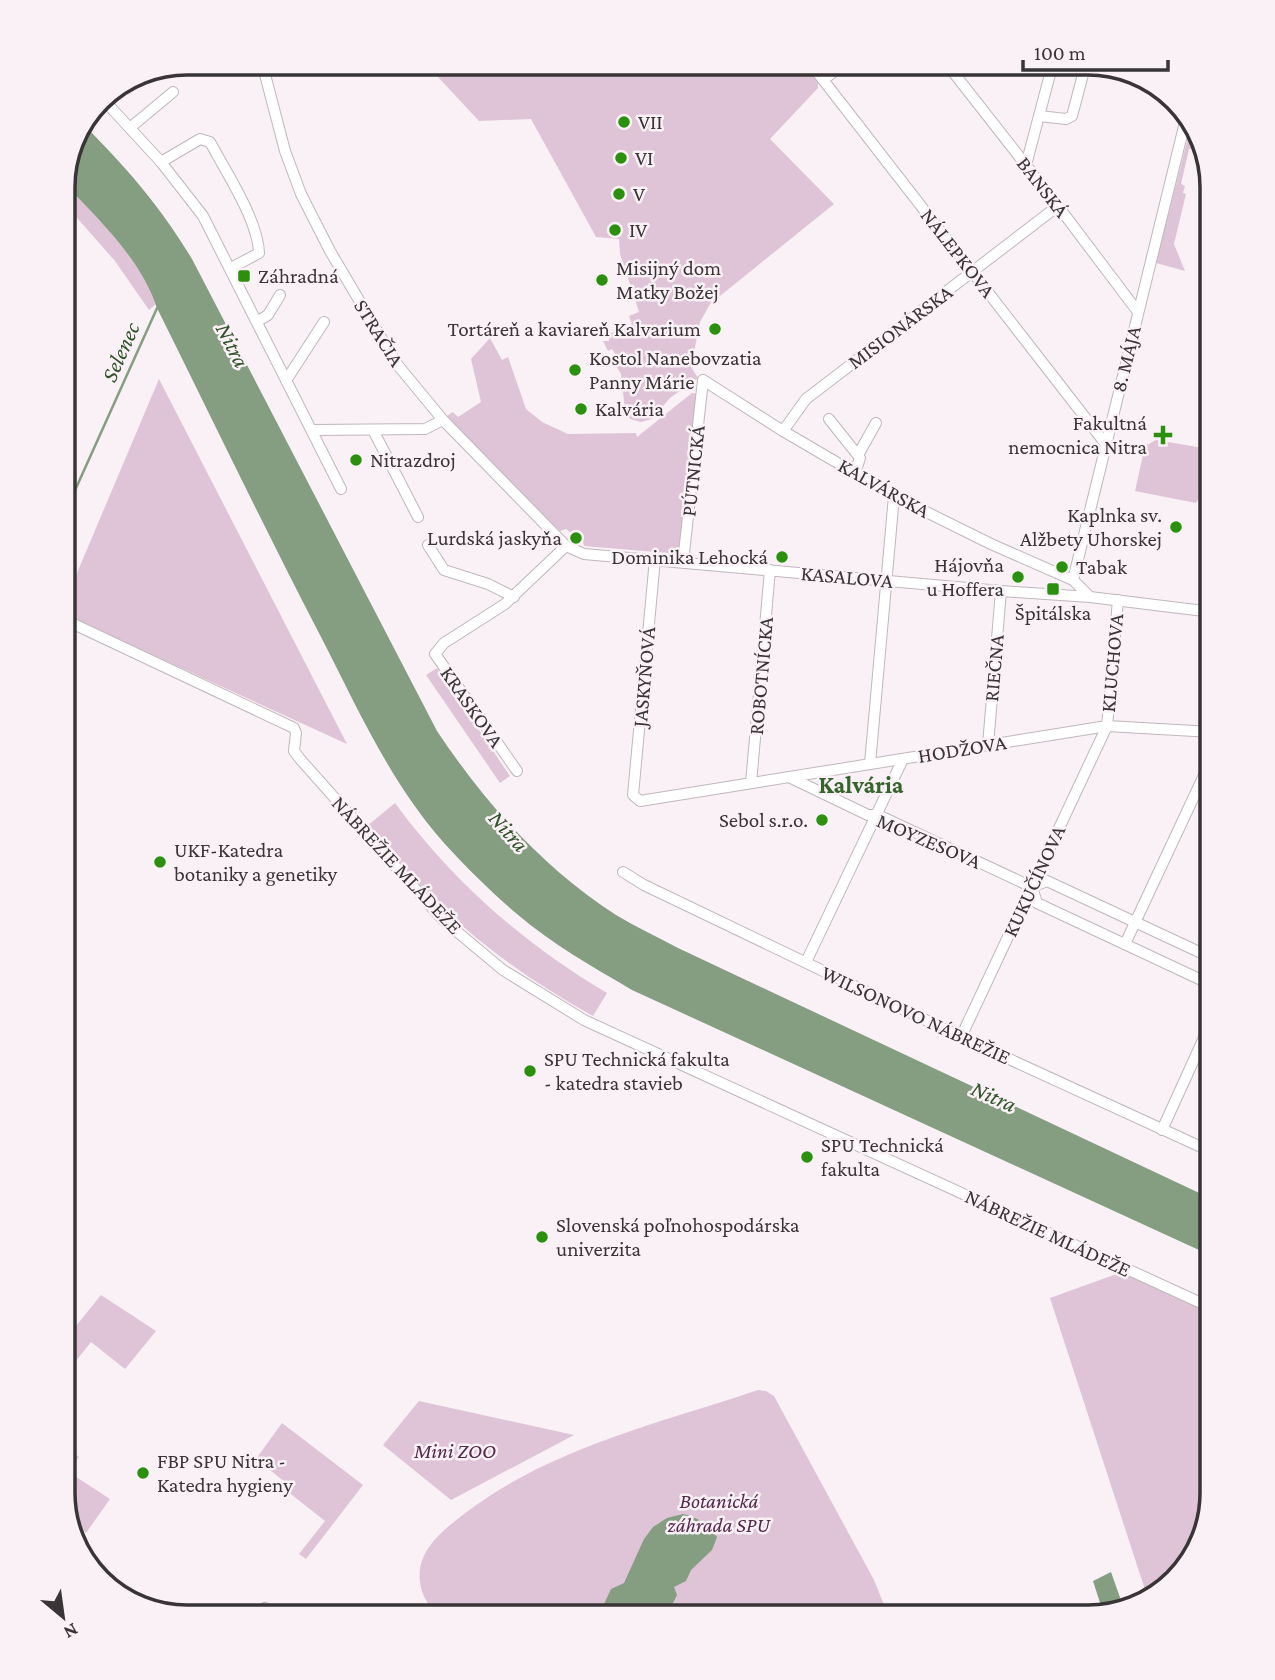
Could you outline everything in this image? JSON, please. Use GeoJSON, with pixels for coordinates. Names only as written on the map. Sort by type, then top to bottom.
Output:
{"type":"FeatureCollection","features":[{"type":"Feature","properties":{"kind":"street","name":"STRAČIA"},"geometry":{"type":"LineString","coordinates":[[265,75],[301,194],[330,251],[396,363],[443,420],[566,547],[578,551]]}},
{"type":"Feature","properties":{"kind":"street","name":"NÁLEPKOVA"},"geometry":{"type":"LineString","coordinates":[[820,75],[1105,443]]}},
{"type":"Feature","properties":{"kind":"street"},"geometry":{"type":"LineString","coordinates":[[823,79],[828,75]]}},
{"type":"Feature","properties":{"kind":"street","name":"BANSKÁ"},"geometry":{"type":"LineString","coordinates":[[955,75],[1138,312]]}},
{"type":"Feature","properties":{"kind":"street"},"geometry":{"type":"LineString","coordinates":[[1026,165],[1050,75]]}},
{"type":"Feature","properties":{"kind":"street"},"geometry":{"type":"LineString","coordinates":[[1039,116],[1072,116],[1083,75]]}},
{"type":"Feature","properties":{"kind":"street"},"geometry":{"type":"LineString","coordinates":[[131,127],[173,92]]}},
{"type":"Feature","properties":{"kind":"street"},"geometry":{"type":"LineString","coordinates":[[110,106],[161,162],[203,216],[341,489]]}},
{"type":"Feature","properties":{"kind":"street","name":"8. MÁJA"},"geometry":{"type":"LineString","coordinates":[[1073,580],[1183,128]]}},
{"type":"Feature","properties":{"kind":"street"},"geometry":{"type":"LineString","coordinates":[[161,162],[200,139],[209,142],[254,225],[259,242],[260,253],[231,268]]}},
{"type":"Feature","properties":{"kind":"street","name":"MISIONÁRSKA"},"geometry":{"type":"LineString","coordinates":[[783,431],[806,399],[1058,206]]}},
{"type":"Feature","properties":{"kind":"street"},"geometry":{"type":"LineString","coordinates":[[258,321],[268,315],[280,295]]}},
{"type":"Feature","properties":{"kind":"street"},"geometry":{"type":"LineString","coordinates":[[287,379],[324,322]]}},
{"type":"Feature","properties":{"kind":"street","name":"KALVÁRSKA"},"geometry":{"type":"LineString","coordinates":[[703,380],[894,496],[991,544],[1073,580]]}},
{"type":"Feature","properties":{"kind":"street","name":"PÚTNICKÁ"},"geometry":{"type":"LineString","coordinates":[[683,562],[703,380]]}},
{"type":"Feature","properties":{"kind":"street"},"geometry":{"type":"LineString","coordinates":[[829,419],[860,458],[855,473]]}},
{"type":"Feature","properties":{"kind":"street"},"geometry":{"type":"LineString","coordinates":[[313,430],[425,429],[443,420]]}},
{"type":"Feature","properties":{"kind":"street"},"geometry":{"type":"LineString","coordinates":[[858,455],[876,423]]}},
{"type":"Feature","properties":{"kind":"street"},"geometry":{"type":"LineString","coordinates":[[373,430],[418,517]]}},
{"type":"Feature","properties":{"kind":"street"},"geometry":{"type":"LineString","coordinates":[[870,764],[894,496]]}},
{"type":"Feature","properties":{"kind":"street"},"geometry":{"type":"LineString","coordinates":[[428,545],[444,570],[488,584],[513,597]]}},
{"type":"Feature","properties":{"kind":"street","name":"KRASKOVA"},"geometry":{"type":"LineString","coordinates":[[517,771],[435,654],[444,643],[513,597],[566,547]]}},
{"type":"Feature","properties":{"kind":"street","name":"KASALOVA"},"geometry":{"type":"LineString","coordinates":[[578,551],[584,554],[1118,600]]}},
{"type":"Feature","properties":{"kind":"street","name":"JASKYŇOVÁ"},"geometry":{"type":"LineString","coordinates":[[633,795],[655,559]]}},
{"type":"Feature","properties":{"kind":"street","name":"ROBOTNÍCKA"},"geometry":{"type":"LineString","coordinates":[[751,783],[770,570]]}},
{"type":"Feature","properties":{"kind":"street"},"geometry":{"type":"LineString","coordinates":[[1073,580],[1090,597]]}},
{"type":"Feature","properties":{"kind":"street","name":"RIEČNA"},"geometry":{"type":"LineString","coordinates":[[988,745],[1001,591]]}},
{"type":"Feature","properties":{"kind":"street"},"geometry":{"type":"LineString","coordinates":[[1118,600],[1200,610]]}},
{"type":"Feature","properties":{"kind":"street","name":"KLUCHOVA"},"geometry":{"type":"LineString","coordinates":[[1107,726],[1118,600]]}},
{"type":"Feature","properties":{"kind":"street","name":"NÁBREŽIE MLÁDEŽE"},"geometry":{"type":"LineString","coordinates":[[75,625],[294,728],[294,751],[300,759],[443,920],[503,970],[584,1020],[1200,1302]]}},
{"type":"Feature","properties":{"kind":"street","name":"HODŽOVA"},"geometry":{"type":"LineString","coordinates":[[633,795],[640,801],[1107,726],[1200,731]]}},
{"type":"Feature","properties":{"kind":"street","name":"KUKUČÍNOVA"},"geometry":{"type":"LineString","coordinates":[[961,1037],[1107,726]]}},
{"type":"Feature","properties":{"kind":"street"},"geometry":{"type":"LineString","coordinates":[[806,962],[903,759]]}},
{"type":"Feature","properties":{"kind":"street","name":"MOYZESOVA"},"geometry":{"type":"LineString","coordinates":[[788,777],[868,815],[878,815],[1032,887],[1047,881],[1200,952]]}},
{"type":"Feature","properties":{"kind":"street"},"geometry":{"type":"LineString","coordinates":[[1125,944],[1200,784]]}},
{"type":"Feature","properties":{"kind":"street","name":"WILSONOVO NÁBREŽIE"},"geometry":{"type":"LineString","coordinates":[[623,872],[644,885],[961,1037],[1200,1147]]}},
{"type":"Feature","properties":{"kind":"street","name":"MOYZESOVA"},"geometry":{"type":"LineString","coordinates":[[1032,887],[1037,903],[1200,979]]}},
{"type":"Feature","properties":{"kind":"street"},"geometry":{"type":"LineString","coordinates":[[1162,1130],[1200,1046]]}},
{"type":"Feature","properties":{"kind":"green space"},"geometry":{"type":"Polygon","coordinates":[[[436,75],[817,75],[818,88],[770,139],[834,204],[710,304],[700,322],[691,367],[698,378],[670,398],[652,419],[641,422],[630,419],[625,410],[621,374],[612,359],[617,357],[612,349],[608,351],[603,341],[609,341],[609,338],[604,336],[632,324],[629,316],[639,312],[620,254],[619,239],[596,237],[531,119],[479,121],[436,75]]]}},
{"type":"Feature","properties":{"kind":"green space"},"geometry":{"type":"Polygon","coordinates":[[[1188,139],[1192,148],[1189,149],[1181,184],[1185,186],[1183,193],[1186,194],[1174,244],[1185,271],[1156,263],[1188,139]]]}},
{"type":"Feature","properties":{"kind":"green space"},"geometry":{"type":"Polygon","coordinates":[[[75,195],[116,239],[140,271],[156,304],[149,310],[115,261],[75,216],[75,195]]]}},
{"type":"Feature","properties":{"kind":"green space"},"geometry":{"type":"Polygon","coordinates":[[[490,338],[502,360],[508,357],[526,409],[542,422],[568,434],[636,433],[637,437],[692,393],[698,394],[679,554],[584,546],[583,542],[566,529],[560,531],[444,418],[453,412],[458,417],[481,402],[471,359],[490,338]]]}},
{"type":"Feature","properties":{"kind":"green space"},"geometry":{"type":"Polygon","coordinates":[[[159,379],[347,744],[75,619],[75,578],[159,379]]]}},
{"type":"Feature","properties":{"kind":"green space"},"geometry":{"type":"Polygon","coordinates":[[[1156,440],[1200,447],[1200,489],[1196,503],[1135,491],[1145,446],[1156,440]]]}},
{"type":"Feature","properties":{"kind":"green space"},"geometry":{"type":"Polygon","coordinates":[[[437,668],[510,776],[500,783],[426,675],[437,668]]]}},
{"type":"Feature","properties":{"kind":"green space"},"geometry":{"type":"Polygon","coordinates":[[[395,803],[440,859],[491,909],[547,954],[607,993],[593,1016],[500,956],[448,913],[416,881],[367,826],[395,803]]]}},
{"type":"Feature","properties":{"kind":"green space"},"geometry":{"type":"Polygon","coordinates":[[[1122,1272],[1200,1308],[1199,1507],[1196,1521],[1181,1555],[1161,1577],[1145,1589],[1050,1298],[1122,1272]]]}},
{"type":"Feature","properties":{"kind":"green space"},"geometry":{"type":"Polygon","coordinates":[[[101,1295],[156,1331],[125,1369],[91,1342],[75,1362],[75,1327],[101,1295]]]}},
{"type":"Feature","properties":{"kind":"green space","name":"Botanická záhrada SPU"},"geometry":{"type":"Polygon","coordinates":[[[758,1390],[774,1396],[874,1580],[884,1605],[430,1605],[427,1602],[420,1582],[422,1561],[426,1551],[447,1527],[497,1491],[532,1472],[605,1440],[758,1390]]]}},
{"type":"Feature","properties":{"kind":"green space","name":"Mini ZOO"},"geometry":{"type":"Polygon","coordinates":[[[419,1401],[574,1435],[451,1500],[383,1445],[419,1401]]]}},
{"type":"Feature","properties":{"kind":"green space"},"geometry":{"type":"Polygon","coordinates":[[[282,1423],[363,1485],[306,1559],[299,1554],[325,1521],[287,1491],[290,1486],[256,1459],[282,1423]]]}},
{"type":"Feature","properties":{"kind":"green space"},"geometry":{"type":"Polygon","coordinates":[[[75,1476],[110,1499],[86,1533],[81,1528],[76,1507],[75,1476]]]}},
{"type":"Feature","properties":{"kind":"water","name":"Nitra"},"geometry":{"type":"Polygon","coordinates":[[[91,132],[142,188],[192,259],[437,731],[475,784],[540,855],[589,897],[616,915],[678,948],[1200,1193],[1200,1250],[632,990],[573,955],[508,906],[445,844],[391,770],[258,513],[150,290],[129,256],[75,195],[79,159],[91,132]]]}},
{"type":"Feature","properties":{"kind":"water"},"geometry":{"type":"Polygon","coordinates":[[[683,1514],[694,1517],[710,1528],[717,1537],[712,1550],[691,1570],[686,1581],[674,1587],[677,1595],[672,1605],[604,1605],[611,1589],[624,1583],[644,1539],[653,1527],[667,1518],[683,1514]]]}},
{"type":"Feature","properties":{"kind":"water"},"geometry":{"type":"Polygon","coordinates":[[[1111,1572],[1121,1599],[1100,1604],[1093,1581],[1111,1572]]]}},
{"type":"Feature","properties":{"kind":"waterway","name":"Selenec"},"geometry":{"type":"LineString","coordinates":[[75,490],[158,306]]}},
{"type":"Feature","properties":{"kind":"place","name":"VII"},"geometry":{"type":"Point","coordinates":[624,122]}},
{"type":"Feature","properties":{"kind":"place","name":"VI"},"geometry":{"type":"Point","coordinates":[621,158]}},
{"type":"Feature","properties":{"kind":"place","name":"V"},"geometry":{"type":"Point","coordinates":[619,194]}},
{"type":"Feature","properties":{"kind":"place","name":"IV"},"geometry":{"type":"Point","coordinates":[615,230]}},
{"type":"Feature","properties":{"kind":"place","name":"Záhradná"},"geometry":{"type":"Point","coordinates":[244,276]}},
{"type":"Feature","properties":{"kind":"place","name":"Misijný dom Matky Božej"},"geometry":{"type":"Point","coordinates":[602,280]}},
{"type":"Feature","properties":{"kind":"place","name":"Tortáreň a kaviareň Kalvarium"},"geometry":{"type":"Point","coordinates":[715,329]}},
{"type":"Feature","properties":{"kind":"place","name":"Kostol Nanebovzatia Panny Márie"},"geometry":{"type":"Point","coordinates":[575,370]}},
{"type":"Feature","properties":{"kind":"place","name":"Kalvária"},"geometry":{"type":"Point","coordinates":[581,409]}},
{"type":"Feature","properties":{"kind":"place","name":"Fakultná nemocnica Nitra"},"geometry":{"type":"Point","coordinates":[1163,435]}},
{"type":"Feature","properties":{"kind":"place","name":"Nitrazdroj"},"geometry":{"type":"Point","coordinates":[356,460]}},
{"type":"Feature","properties":{"kind":"place","name":"Kaplnka sv. Alžbety Uhorskej"},"geometry":{"type":"Point","coordinates":[1176,527]}},
{"type":"Feature","properties":{"kind":"place","name":"Lurdská jaskyňa"},"geometry":{"type":"Point","coordinates":[576,538]}},
{"type":"Feature","properties":{"kind":"place","name":"Dominika Lehocká"},"geometry":{"type":"Point","coordinates":[782,557]}},
{"type":"Feature","properties":{"kind":"place","name":"Tabak"},"geometry":{"type":"Point","coordinates":[1062,567]}},
{"type":"Feature","properties":{"kind":"place","name":"Hájovňa u Hoffera"},"geometry":{"type":"Point","coordinates":[1018,577]}},
{"type":"Feature","properties":{"kind":"place","name":"Špitálska"},"geometry":{"type":"Point","coordinates":[1053,589]}},
{"type":"Feature","properties":{"kind":"place","name":"Sebol s.r.o."},"geometry":{"type":"Point","coordinates":[822,820]}},
{"type":"Feature","properties":{"kind":"place","name":"UKF-Katedra botaniky a genetiky"},"geometry":{"type":"Point","coordinates":[160,862]}},
{"type":"Feature","properties":{"kind":"place","name":"SPU Technická fakulta - katedra stavieb"},"geometry":{"type":"Point","coordinates":[530,1071]}},
{"type":"Feature","properties":{"kind":"place","name":"SPU Technická fakulta"},"geometry":{"type":"Point","coordinates":[807,1157]}},
{"type":"Feature","properties":{"kind":"place","name":"Slovenská poľnohospodárska univerzita"},"geometry":{"type":"Point","coordinates":[542,1237]}},
{"type":"Feature","properties":{"kind":"place","name":"FBP SPU Nitra - Katedra hygieny"},"geometry":{"type":"Point","coordinates":[143,1473]}},
{"type":"Feature","properties":{"kind":"district","name":"Kalvária"},"geometry":{"type":"Point","coordinates":[861,784]}}]}
